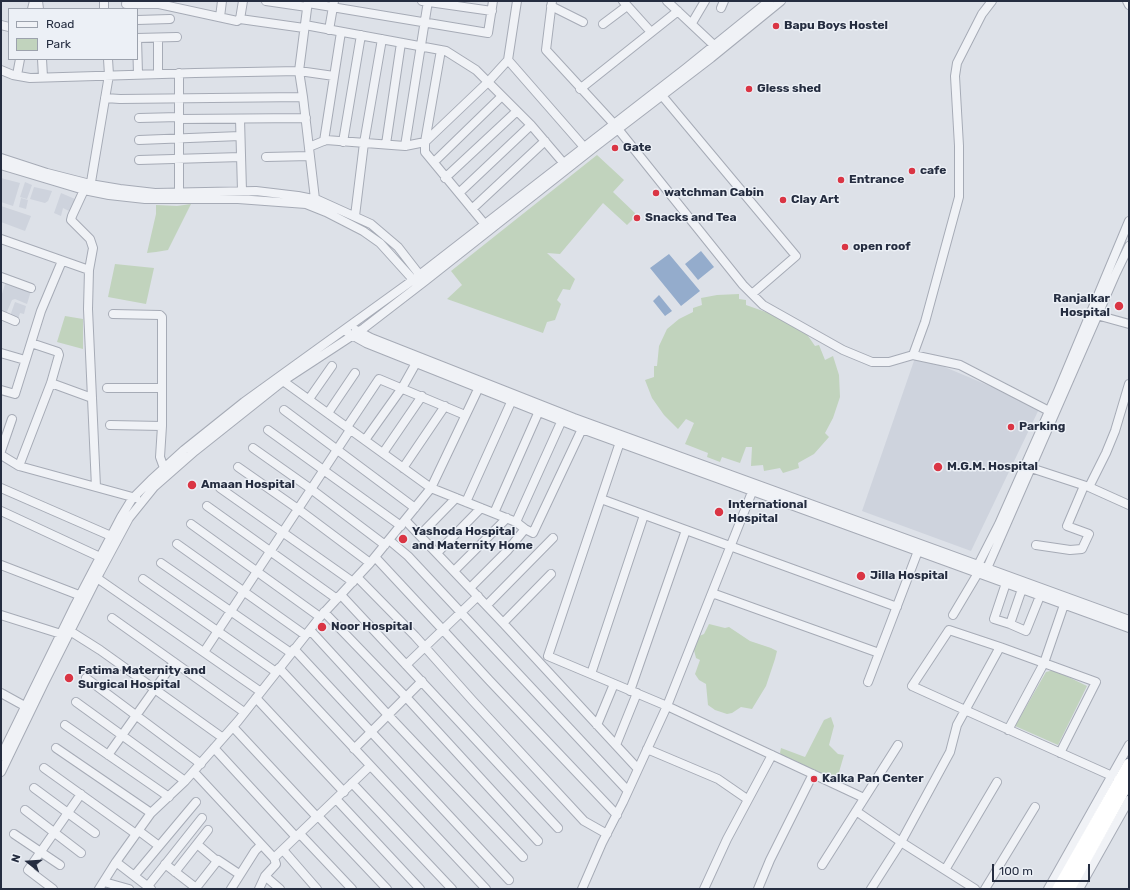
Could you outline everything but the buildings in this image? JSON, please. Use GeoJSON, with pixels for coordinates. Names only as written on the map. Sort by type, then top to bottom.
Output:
{"type":"FeatureCollection","features":[{"type":"Feature","properties":{"kind":"highway"},"geometry":{"type":"LineString","coordinates":[[1058,889],[1129,764]]}},
{"type":"Feature","properties":{"kind":"highway"},"geometry":{"type":"LineString","coordinates":[[1069,889],[1129,781]]}},
{"type":"Feature","properties":{"kind":"street"},"geometry":{"type":"LineString","coordinates":[[220,17],[222,1]]}},
{"type":"Feature","properties":{"kind":"street"},"geometry":{"type":"LineString","coordinates":[[240,19],[243,1]]}},
{"type":"Feature","properties":{"kind":"street"},"geometry":{"type":"LineString","coordinates":[[266,1],[333,4],[488,33],[493,1]]}},
{"type":"Feature","properties":{"kind":"street"},"geometry":{"type":"LineString","coordinates":[[405,146],[421,46],[426,1],[492,11]]}},
{"type":"Feature","properties":{"kind":"street"},"geometry":{"type":"LineString","coordinates":[[309,147],[324,141],[405,146],[425,142],[488,82],[508,60],[517,1]]}},
{"type":"Feature","properties":{"kind":"street"},"geometry":{"type":"LineString","coordinates":[[667,1],[717,48]]}},
{"type":"Feature","properties":{"kind":"street"},"geometry":{"type":"LineString","coordinates":[[580,89],[677,10],[680,1]]}},
{"type":"Feature","properties":{"kind":"street"},"geometry":{"type":"LineString","coordinates":[[692,23],[704,1]]}},
{"type":"Feature","properties":{"kind":"street"},"geometry":{"type":"LineString","coordinates":[[717,48],[769,1]]}},
{"type":"Feature","properties":{"kind":"street"},"geometry":{"type":"LineString","coordinates":[[2,769],[61,634],[83,597],[97,578],[129,518],[154,487],[195,451],[283,381],[355,333],[419,280],[717,48],[782,1]]}},
{"type":"Feature","properties":{"kind":"street"},"geometry":{"type":"LineString","coordinates":[[912,355],[925,322],[959,197],[959,146],[955,76],[957,63],[982,14],[992,1]]}},
{"type":"Feature","properties":{"kind":"street"},"geometry":{"type":"LineString","coordinates":[[1127,1],[1129,6]]}},
{"type":"Feature","properties":{"kind":"street"},"geometry":{"type":"LineString","coordinates":[[602,24],[625,3],[651,32]]}},
{"type":"Feature","properties":{"kind":"street"},"geometry":{"type":"LineString","coordinates":[[126,4],[159,4],[237,21],[240,19],[330,30],[446,51],[476,70],[531,125],[566,166]]}},
{"type":"Feature","properties":{"kind":"street"},"geometry":{"type":"LineString","coordinates":[[308,4],[299,71],[315,199]]}},
{"type":"Feature","properties":{"kind":"street"},"geometry":{"type":"LineString","coordinates":[[330,30],[333,4]]}},
{"type":"Feature","properties":{"kind":"street"},"geometry":{"type":"LineString","coordinates":[[583,22],[552,4],[546,50],[616,127],[743,285],[763,305],[843,350],[872,362],[889,362],[912,355],[960,365],[1049,411]]}},
{"type":"Feature","properties":{"kind":"street"},"geometry":{"type":"LineString","coordinates":[[138,20],[170,19]]}},
{"type":"Feature","properties":{"kind":"street"},"geometry":{"type":"LineString","coordinates":[[324,141],[341,32]]}},
{"type":"Feature","properties":{"kind":"street"},"geometry":{"type":"LineString","coordinates":[[343,142],[361,36]]}},
{"type":"Feature","properties":{"kind":"street"},"geometry":{"type":"LineString","coordinates":[[138,38],[178,37]]}},
{"type":"Feature","properties":{"kind":"street"},"geometry":{"type":"LineString","coordinates":[[158,38],[158,74]]}},
{"type":"Feature","properties":{"kind":"street"},"geometry":{"type":"LineString","coordinates":[[355,216],[364,143],[382,39]]}},
{"type":"Feature","properties":{"kind":"street"},"geometry":{"type":"LineString","coordinates":[[386,144],[401,43]]}},
{"type":"Feature","properties":{"kind":"street"},"geometry":{"type":"LineString","coordinates":[[441,50],[425,142],[425,152],[487,227]]}},
{"type":"Feature","properties":{"kind":"street"},"geometry":{"type":"LineString","coordinates":[[17,75],[20,60]]}},
{"type":"Feature","properties":{"kind":"street"},"geometry":{"type":"LineString","coordinates":[[42,60],[43,77]]}},
{"type":"Feature","properties":{"kind":"street"},"geometry":{"type":"LineString","coordinates":[[96,487],[88,309],[89,270],[93,248],[92,243],[72,220],[72,216],[88,188],[109,75],[108,60]]}},
{"type":"Feature","properties":{"kind":"street"},"geometry":{"type":"LineString","coordinates":[[138,60],[138,74]]}},
{"type":"Feature","properties":{"kind":"street"},"geometry":{"type":"LineString","coordinates":[[508,60],[584,147]]}},
{"type":"Feature","properties":{"kind":"street"},"geometry":{"type":"LineString","coordinates":[[1,70],[30,78],[299,71],[334,76]]}},
{"type":"Feature","properties":{"kind":"street"},"geometry":{"type":"LineString","coordinates":[[179,73],[179,196]]}},
{"type":"Feature","properties":{"kind":"street"},"geometry":{"type":"LineString","coordinates":[[660,93],[796,256],[752,294]]}},
{"type":"Feature","properties":{"kind":"street"},"geometry":{"type":"LineString","coordinates":[[434,162],[502,96]]}},
{"type":"Feature","properties":{"kind":"street"},"geometry":{"type":"LineString","coordinates":[[105,98],[120,100],[303,97]]}},
{"type":"Feature","properties":{"kind":"street"},"geometry":{"type":"LineString","coordinates":[[445,178],[517,111]]}},
{"type":"Feature","properties":{"kind":"street"},"geometry":{"type":"LineString","coordinates":[[139,118],[306,118]]}},
{"type":"Feature","properties":{"kind":"street"},"geometry":{"type":"LineString","coordinates":[[240,119],[242,191]]}},
{"type":"Feature","properties":{"kind":"street"},"geometry":{"type":"LineString","coordinates":[[459,193],[531,125]]}},
{"type":"Feature","properties":{"kind":"street"},"geometry":{"type":"LineString","coordinates":[[566,166],[584,147],[616,127]]}},
{"type":"Feature","properties":{"kind":"street"},"geometry":{"type":"LineString","coordinates":[[139,140],[240,136]]}},
{"type":"Feature","properties":{"kind":"street"},"geometry":{"type":"LineString","coordinates":[[472,209],[545,141]]}},
{"type":"Feature","properties":{"kind":"street"},"geometry":{"type":"LineString","coordinates":[[266,156],[310,156]]}},
{"type":"Feature","properties":{"kind":"street"},"geometry":{"type":"LineString","coordinates":[[139,160],[241,157]]}},
{"type":"Feature","properties":{"kind":"street"},"geometry":{"type":"LineString","coordinates":[[1,158],[109,195],[145,199],[256,191],[315,199],[371,224],[398,247],[419,280]]}},
{"type":"Feature","properties":{"kind":"street"},"geometry":{"type":"LineString","coordinates":[[1,166],[88,188]]}},
{"type":"Feature","properties":{"kind":"street"},"geometry":{"type":"LineString","coordinates":[[179,196],[306,204],[326,212],[363,231],[380,243],[419,280]]}},
{"type":"Feature","properties":{"kind":"street"},"geometry":{"type":"LineString","coordinates":[[953,615],[981,571],[1030,468],[1094,314],[1129,221]]}},
{"type":"Feature","properties":{"kind":"street"},"geometry":{"type":"LineString","coordinates":[[1,239],[89,270]]}},
{"type":"Feature","properties":{"kind":"street"},"geometry":{"type":"LineString","coordinates":[[981,571],[999,524],[1049,411],[1094,314],[1129,246]]}},
{"type":"Feature","properties":{"kind":"street"},"geometry":{"type":"LineString","coordinates":[[2,391],[15,394],[42,311],[62,261]]}},
{"type":"Feature","properties":{"kind":"street"},"geometry":{"type":"LineString","coordinates":[[1,276],[31,288]]}},
{"type":"Feature","properties":{"kind":"street"},"geometry":{"type":"LineString","coordinates":[[1,756],[70,631],[100,557],[134,497],[164,468],[244,402],[347,328],[419,280]]}},
{"type":"Feature","properties":{"kind":"street"},"geometry":{"type":"LineString","coordinates":[[113,314],[161,316],[162,426],[160,457],[164,468]]}},
{"type":"Feature","properties":{"kind":"street"},"geometry":{"type":"LineString","coordinates":[[1094,314],[1129,324]]}},
{"type":"Feature","properties":{"kind":"street"},"geometry":{"type":"LineString","coordinates":[[1,315],[15,320]]}},
{"type":"Feature","properties":{"kind":"street"},"geometry":{"type":"LineString","coordinates":[[347,328],[366,343],[574,418],[918,551],[981,571],[1006,583],[1040,596],[1065,601],[1129,628]]}},
{"type":"Feature","properties":{"kind":"street"},"geometry":{"type":"LineString","coordinates":[[355,333],[371,338],[480,384],[512,400],[582,428],[754,488],[1065,601],[1129,620]]}},
{"type":"Feature","properties":{"kind":"street"},"geometry":{"type":"LineString","coordinates":[[19,466],[51,383],[59,353],[31,343]]}},
{"type":"Feature","properties":{"kind":"street"},"geometry":{"type":"LineString","coordinates":[[1,353],[25,360]]}},
{"type":"Feature","properties":{"kind":"street"},"geometry":{"type":"LineString","coordinates":[[365,440],[402,388],[416,362]]}},
{"type":"Feature","properties":{"kind":"street"},"geometry":{"type":"LineString","coordinates":[[309,400],[332,366]]}},
{"type":"Feature","properties":{"kind":"street"},"geometry":{"type":"LineString","coordinates":[[328,413],[355,373]]}},
{"type":"Feature","properties":{"kind":"street"},"geometry":{"type":"LineString","coordinates":[[204,652],[337,450],[348,428],[379,379],[466,415]]}},
{"type":"Feature","properties":{"kind":"street"},"geometry":{"type":"LineString","coordinates":[[283,381],[431,488],[507,518],[533,533],[582,428]]}},
{"type":"Feature","properties":{"kind":"street"},"geometry":{"type":"LineString","coordinates":[[51,383],[92,398]]}},
{"type":"Feature","properties":{"kind":"street"},"geometry":{"type":"LineString","coordinates":[[129,889],[101,885],[151,813],[201,764],[322,615],[373,560],[431,488],[480,384]]}},
{"type":"Feature","properties":{"kind":"street"},"geometry":{"type":"LineString","coordinates":[[1036,545],[1070,550],[1082,549],[1088,534],[1067,526],[1086,487],[1106,453],[1115,431],[1129,384]]}},
{"type":"Feature","properties":{"kind":"street"},"geometry":{"type":"LineString","coordinates":[[107,388],[161,388]]}},
{"type":"Feature","properties":{"kind":"street"},"geometry":{"type":"LineString","coordinates":[[383,453],[422,396]]}},
{"type":"Feature","properties":{"kind":"street"},"geometry":{"type":"LineString","coordinates":[[466,502],[512,400]]}},
{"type":"Feature","properties":{"kind":"street"},"geometry":{"type":"LineString","coordinates":[[403,468],[445,406]]}},
{"type":"Feature","properties":{"kind":"street"},"geometry":{"type":"LineString","coordinates":[[284,410],[415,508]]}},
{"type":"Feature","properties":{"kind":"street"},"geometry":{"type":"LineString","coordinates":[[494,513],[539,411]]}},
{"type":"Feature","properties":{"kind":"street"},"geometry":{"type":"LineString","coordinates":[[1,451],[12,419]]}},
{"type":"Feature","properties":{"kind":"street"},"geometry":{"type":"LineString","coordinates":[[516,522],[562,420]]}},
{"type":"Feature","properties":{"kind":"street"},"geometry":{"type":"LineString","coordinates":[[110,425],[162,426]]}},
{"type":"Feature","properties":{"kind":"street"},"geometry":{"type":"LineString","coordinates":[[268,430],[420,535],[487,605],[638,769]]}},
{"type":"Feature","properties":{"kind":"street"},"geometry":{"type":"LineString","coordinates":[[620,442],[548,656],[667,706],[864,798]]}},
{"type":"Feature","properties":{"kind":"street"},"geometry":{"type":"LineString","coordinates":[[253,448],[408,556],[628,792]]}},
{"type":"Feature","properties":{"kind":"street"},"geometry":{"type":"LineString","coordinates":[[1,455],[19,466],[134,497],[142,501]]}},
{"type":"Feature","properties":{"kind":"street"},"geometry":{"type":"LineString","coordinates":[[238,468],[373,560],[443,630],[488,680],[617,815]]}},
{"type":"Feature","properties":{"kind":"street"},"geometry":{"type":"LineString","coordinates":[[1030,468],[1086,487],[1129,506]]}},
{"type":"Feature","properties":{"kind":"street"},"geometry":{"type":"LineString","coordinates":[[1,488],[111,536]]}},
{"type":"Feature","properties":{"kind":"street"},"geometry":{"type":"LineString","coordinates":[[220,488],[283,532],[355,579],[425,648],[584,821],[607,834]]}},
{"type":"Feature","properties":{"kind":"street"},"geometry":{"type":"LineString","coordinates":[[582,889],[667,706],[754,488]]}},
{"type":"Feature","properties":{"kind":"street"},"geometry":{"type":"LineString","coordinates":[[420,535],[456,498]]}},
{"type":"Feature","properties":{"kind":"street"},"geometry":{"type":"LineString","coordinates":[[601,499],[897,607]]}},
{"type":"Feature","properties":{"kind":"street"},"geometry":{"type":"LineString","coordinates":[[207,506],[270,552],[339,597],[406,665],[558,828]]}},
{"type":"Feature","properties":{"kind":"street"},"geometry":{"type":"LineString","coordinates":[[437,553],[482,508]]}},
{"type":"Feature","properties":{"kind":"street"},"geometry":{"type":"LineString","coordinates":[[1,511],[100,557]]}},
{"type":"Feature","properties":{"kind":"street"},"geometry":{"type":"LineString","coordinates":[[591,674],[644,515]]}},
{"type":"Feature","properties":{"kind":"street"},"geometry":{"type":"LineString","coordinates":[[454,571],[507,518]]}},
{"type":"Feature","properties":{"kind":"street"},"geometry":{"type":"LineString","coordinates":[[191,524],[257,572],[322,615],[406,698],[538,841]]}},
{"type":"Feature","properties":{"kind":"street"},"geometry":{"type":"LineString","coordinates":[[470,588],[507,551],[525,529]]}},
{"type":"Feature","properties":{"kind":"street"},"geometry":{"type":"LineString","coordinates":[[616,745],[686,530]]}},
{"type":"Feature","properties":{"kind":"street"},"geometry":{"type":"LineString","coordinates":[[487,605],[553,538]]}},
{"type":"Feature","properties":{"kind":"street"},"geometry":{"type":"LineString","coordinates":[[177,544],[307,633],[388,715],[523,857]]}},
{"type":"Feature","properties":{"kind":"street"},"geometry":{"type":"LineString","coordinates":[[868,682],[918,551]]}},
{"type":"Feature","properties":{"kind":"street"},"geometry":{"type":"LineString","coordinates":[[161,562],[231,611],[293,651],[372,732],[509,880]]}},
{"type":"Feature","properties":{"kind":"street"},"geometry":{"type":"LineString","coordinates":[[1,565],[83,597]]}},
{"type":"Feature","properties":{"kind":"street"},"geometry":{"type":"LineString","coordinates":[[503,623],[551,574]]}},
{"type":"Feature","properties":{"kind":"street"},"geometry":{"type":"LineString","coordinates":[[97,578],[204,652],[258,695],[344,792]]}},
{"type":"Feature","properties":{"kind":"street"},"geometry":{"type":"LineString","coordinates":[[143,579],[278,670],[486,889]]}},
{"type":"Feature","properties":{"kind":"street"},"geometry":{"type":"LineString","coordinates":[[1006,583],[994,619],[1026,631],[1040,596]]}},
{"type":"Feature","properties":{"kind":"street"},"geometry":{"type":"LineString","coordinates":[[1010,624],[1022,589]]}},
{"type":"Feature","properties":{"kind":"street"},"geometry":{"type":"LineString","coordinates":[[712,593],[879,653]]}},
{"type":"Feature","properties":{"kind":"street"},"geometry":{"type":"LineString","coordinates":[[406,665],[478,596]]}},
{"type":"Feature","properties":{"kind":"street"},"geometry":{"type":"LineString","coordinates":[[1008,730],[1044,663],[1065,601]]}},
{"type":"Feature","properties":{"kind":"street"},"geometry":{"type":"LineString","coordinates":[[1,614],[61,634]]}},
{"type":"Feature","properties":{"kind":"street"},"geometry":{"type":"LineString","coordinates":[[112,618],[244,712]]}},
{"type":"Feature","properties":{"kind":"street"},"geometry":{"type":"LineString","coordinates":[[1060,753],[1096,682],[949,630],[912,686],[1008,730],[1060,753],[1112,776]]}},
{"type":"Feature","properties":{"kind":"street"},"geometry":{"type":"LineString","coordinates":[[70,631],[100,650],[223,738]]}},
{"type":"Feature","properties":{"kind":"street"},"geometry":{"type":"LineString","coordinates":[[875,888],[950,752],[957,725],[1000,647]]}},
{"type":"Feature","properties":{"kind":"street"},"geometry":{"type":"LineString","coordinates":[[108,755],[174,662]]}},
{"type":"Feature","properties":{"kind":"street"},"geometry":{"type":"LineString","coordinates":[[86,678],[201,764]]}},
{"type":"Feature","properties":{"kind":"street"},"geometry":{"type":"LineString","coordinates":[[354,749],[422,682]]}},
{"type":"Feature","properties":{"kind":"street"},"geometry":{"type":"LineString","coordinates":[[597,725],[614,684]]}},
{"type":"Feature","properties":{"kind":"street"},"geometry":{"type":"LineString","coordinates":[[1,693],[28,708]]}},
{"type":"Feature","properties":{"kind":"street"},"geometry":{"type":"LineString","coordinates":[[76,702],[185,781]]}},
{"type":"Feature","properties":{"kind":"street"},"geometry":{"type":"LineString","coordinates":[[65,725],[169,797]]}},
{"type":"Feature","properties":{"kind":"street"},"geometry":{"type":"LineString","coordinates":[[232,727],[386,889]]}},
{"type":"Feature","properties":{"kind":"street"},"geometry":{"type":"LineString","coordinates":[[822,865],[898,745]]}},
{"type":"Feature","properties":{"kind":"street"},"geometry":{"type":"LineString","coordinates":[[1048,889],[1129,745]]}},
{"type":"Feature","properties":{"kind":"street"},"geometry":{"type":"LineString","coordinates":[[56,748],[151,813]]}},
{"type":"Feature","properties":{"kind":"street"},"geometry":{"type":"LineString","coordinates":[[214,748],[348,888]]}},
{"type":"Feature","properties":{"kind":"street"},"geometry":{"type":"LineString","coordinates":[[647,750],[718,780],[748,799]]}},
{"type":"Feature","properties":{"kind":"street"},"geometry":{"type":"LineString","coordinates":[[704,889],[727,839],[772,755]]}},
{"type":"Feature","properties":{"kind":"street"},"geometry":{"type":"LineString","coordinates":[[274,858],[370,766]]}},
{"type":"Feature","properties":{"kind":"street"},"geometry":{"type":"LineString","coordinates":[[44,768],[159,846]]}},
{"type":"Feature","properties":{"kind":"street"},"geometry":{"type":"LineString","coordinates":[[194,772],[274,858],[276,864],[265,876],[259,889]]}},
{"type":"Feature","properties":{"kind":"street"},"geometry":{"type":"LineString","coordinates":[[758,889],[770,860],[813,774]]}},
{"type":"Feature","properties":{"kind":"street"},"geometry":{"type":"LineString","coordinates":[[945,870],[996,782]]}},
{"type":"Feature","properties":{"kind":"street"},"geometry":{"type":"LineString","coordinates":[[352,783],[452,889]]}},
{"type":"Feature","properties":{"kind":"street"},"geometry":{"type":"LineString","coordinates":[[34,788],[95,833]]}},
{"type":"Feature","properties":{"kind":"street"},"geometry":{"type":"LineString","coordinates":[[53,889],[42,885],[28,870],[82,794]]}},
{"type":"Feature","properties":{"kind":"street"},"geometry":{"type":"LineString","coordinates":[[336,799],[420,889]]}},
{"type":"Feature","properties":{"kind":"street"},"geometry":{"type":"LineString","coordinates":[[1079,889],[1129,800]]}},
{"type":"Feature","properties":{"kind":"street"},"geometry":{"type":"LineString","coordinates":[[134,876],[196,802]]}},
{"type":"Feature","properties":{"kind":"street"},"geometry":{"type":"LineString","coordinates":[[985,889],[1034,807]]}},
{"type":"Feature","properties":{"kind":"street"},"geometry":{"type":"LineString","coordinates":[[25,810],[81,853]]}},
{"type":"Feature","properties":{"kind":"street"},"geometry":{"type":"LineString","coordinates":[[856,811],[901,842],[975,889]]}},
{"type":"Feature","properties":{"kind":"street"},"geometry":{"type":"LineString","coordinates":[[116,862],[150,888],[165,864],[202,818]]}},
{"type":"Feature","properties":{"kind":"street"},"geometry":{"type":"LineString","coordinates":[[175,872],[208,830]]}},
{"type":"Feature","properties":{"kind":"street"},"geometry":{"type":"LineString","coordinates":[[14,834],[60,865]]}},
{"type":"Feature","properties":{"kind":"street"},"geometry":{"type":"LineString","coordinates":[[197,844],[216,861],[218,860],[239,874]]}},
{"type":"Feature","properties":{"kind":"street"},"geometry":{"type":"LineString","coordinates":[[231,889],[239,874],[261,845]]}},
{"type":"Feature","properties":{"kind":"street"},"geometry":{"type":"LineString","coordinates":[[283,850],[317,889]]}},
{"type":"Feature","properties":{"kind":"street"},"geometry":{"type":"LineString","coordinates":[[165,864],[196,888],[216,861]]}},
{"type":"Feature","properties":{"kind":"street"},"geometry":{"type":"LineString","coordinates":[[265,876],[280,889]]}},
{"type":"Feature","properties":{"kind":"shaded area"},"geometry":{"type":"Polygon","coordinates":[[[1,178],[20,183],[13,206],[1,202],[1,178]]]}},
{"type":"Feature","properties":{"kind":"shaded area"},"geometry":{"type":"Polygon","coordinates":[[[25,182],[32,185],[27,199],[20,197],[25,182]]]}},
{"type":"Feature","properties":{"kind":"shaded area"},"geometry":{"type":"Polygon","coordinates":[[[34,187],[52,191],[48,201],[45,203],[30,199],[34,187]]]}},
{"type":"Feature","properties":{"kind":"shaded area"},"geometry":{"type":"Polygon","coordinates":[[[61,193],[75,199],[71,212],[63,208],[61,216],[54,213],[61,193]]]}},
{"type":"Feature","properties":{"kind":"shaded area"},"geometry":{"type":"Polygon","coordinates":[[[21,198],[28,200],[26,209],[19,207],[21,198]]]}},
{"type":"Feature","properties":{"kind":"shaded area"},"geometry":{"type":"Polygon","coordinates":[[[1,206],[31,216],[25,231],[1,222],[1,206]]]}},
{"type":"Feature","properties":{"kind":"shaded area"},"geometry":{"type":"Polygon","coordinates":[[[6,281],[31,291],[27,304],[15,299],[12,300],[6,314],[1,312],[1,297],[6,281]]]}},
{"type":"Feature","properties":{"kind":"shaded area"},"geometry":{"type":"Polygon","coordinates":[[[15,302],[26,306],[24,314],[20,313],[18,319],[10,316],[15,302]]]}},
{"type":"Feature","properties":{"kind":"shaded area"},"geometry":{"type":"Polygon","coordinates":[[[916,355],[1040,407],[971,551],[862,511],[916,355]]]}},
{"type":"Feature","properties":{"kind":"green space"},"geometry":{"type":"Polygon","coordinates":[[[597,155],[624,180],[613,192],[637,215],[627,225],[603,203],[560,254],[547,253],[575,279],[570,290],[563,289],[557,300],[561,304],[555,320],[547,322],[543,333],[447,299],[462,285],[451,271],[597,155]]]}},
{"type":"Feature","properties":{"kind":"green space"},"geometry":{"type":"Polygon","coordinates":[[[191,204],[168,250],[147,253],[156,214],[156,205],[177,206],[191,204]]]}},
{"type":"Feature","properties":{"kind":"green space"},"geometry":{"type":"Polygon","coordinates":[[[115,264],[154,268],[146,304],[108,297],[115,264]]]}},
{"type":"Feature","properties":{"kind":"green space"},"geometry":{"type":"Polygon","coordinates":[[[739,294],[739,299],[746,300],[746,305],[780,317],[806,333],[815,346],[819,345],[825,360],[833,356],[839,375],[840,397],[833,418],[825,433],[829,437],[814,454],[798,463],[799,468],[783,473],[780,468],[764,471],[763,465],[751,466],[752,447],[746,447],[740,463],[722,457],[720,462],[707,457],[708,453],[685,444],[694,423],[686,419],[678,429],[664,415],[652,398],[645,380],[654,377],[654,366],[657,366],[659,346],[667,329],[679,319],[693,312],[693,308],[702,305],[701,298],[717,295],[739,294]]]}},
{"type":"Feature","properties":{"kind":"green space"},"geometry":{"type":"Polygon","coordinates":[[[65,316],[83,319],[83,349],[57,342],[65,316]]]}},
{"type":"Feature","properties":{"kind":"green space"},"geometry":{"type":"Polygon","coordinates":[[[709,624],[725,628],[729,627],[750,641],[777,651],[766,686],[752,709],[741,707],[732,713],[727,714],[715,710],[708,705],[706,684],[699,680],[695,674],[700,660],[696,658],[693,646],[697,637],[704,634],[709,624]]]}},
{"type":"Feature","properties":{"kind":"green space"},"geometry":{"type":"Polygon","coordinates":[[[1054,670],[1087,686],[1058,745],[1015,726],[1046,672],[1054,670]]]}},
{"type":"Feature","properties":{"kind":"green space"},"geometry":{"type":"Polygon","coordinates":[[[831,717],[834,726],[829,745],[838,754],[844,755],[837,779],[803,767],[798,762],[784,758],[780,753],[781,748],[805,757],[824,720],[831,717]]]}},
{"type":"Feature","properties":{"kind":"water"},"geometry":{"type":"Polygon","coordinates":[[[701,251],[714,267],[698,280],[685,264],[701,251]]]}},
{"type":"Feature","properties":{"kind":"water"},"geometry":{"type":"Polygon","coordinates":[[[669,254],[700,291],[681,306],[650,268],[669,254]]]}},
{"type":"Feature","properties":{"kind":"water"},"geometry":{"type":"Polygon","coordinates":[[[659,295],[672,311],[665,316],[653,301],[659,295]]]}},
{"type":"Feature","properties":{"kind":"place","name":"Bapu Boys Hostel"},"geometry":{"type":"Point","coordinates":[776,26]}},
{"type":"Feature","properties":{"kind":"place","name":"Gless shed"},"geometry":{"type":"Point","coordinates":[749,89]}},
{"type":"Feature","properties":{"kind":"place","name":"Gate"},"geometry":{"type":"Point","coordinates":[615,148]}},
{"type":"Feature","properties":{"kind":"place","name":"cafe"},"geometry":{"type":"Point","coordinates":[912,171]}},
{"type":"Feature","properties":{"kind":"place","name":"Entrance"},"geometry":{"type":"Point","coordinates":[841,180]}},
{"type":"Feature","properties":{"kind":"place","name":"watchman Cabin"},"geometry":{"type":"Point","coordinates":[656,193]}},
{"type":"Feature","properties":{"kind":"place","name":"Clay Art"},"geometry":{"type":"Point","coordinates":[783,200]}},
{"type":"Feature","properties":{"kind":"place","name":"Snacks and Tea"},"geometry":{"type":"Point","coordinates":[637,218]}},
{"type":"Feature","properties":{"kind":"place","name":"open roof"},"geometry":{"type":"Point","coordinates":[845,247]}},
{"type":"Feature","properties":{"kind":"place","name":"Ranjalkar Hospital"},"geometry":{"type":"Point","coordinates":[1119,306]}},
{"type":"Feature","properties":{"kind":"place","name":"Parking"},"geometry":{"type":"Point","coordinates":[1011,427]}},
{"type":"Feature","properties":{"kind":"place","name":"M.G.M. Hospital"},"geometry":{"type":"Point","coordinates":[938,467]}},
{"type":"Feature","properties":{"kind":"place","name":"Amaan Hospital"},"geometry":{"type":"Point","coordinates":[192,485]}},
{"type":"Feature","properties":{"kind":"place","name":"International Hospital"},"geometry":{"type":"Point","coordinates":[719,512]}},
{"type":"Feature","properties":{"kind":"place","name":"Yashoda Hospital and Maternity Home"},"geometry":{"type":"Point","coordinates":[403,539]}},
{"type":"Feature","properties":{"kind":"place","name":"Jilla Hospital"},"geometry":{"type":"Point","coordinates":[861,576]}},
{"type":"Feature","properties":{"kind":"place","name":"Noor Hospital"},"geometry":{"type":"Point","coordinates":[322,627]}},
{"type":"Feature","properties":{"kind":"place","name":"Fatima Maternity and Surgical Hospital"},"geometry":{"type":"Point","coordinates":[69,678]}},
{"type":"Feature","properties":{"kind":"place","name":"Kalka Pan Center"},"geometry":{"type":"Point","coordinates":[814,779]}}]}
